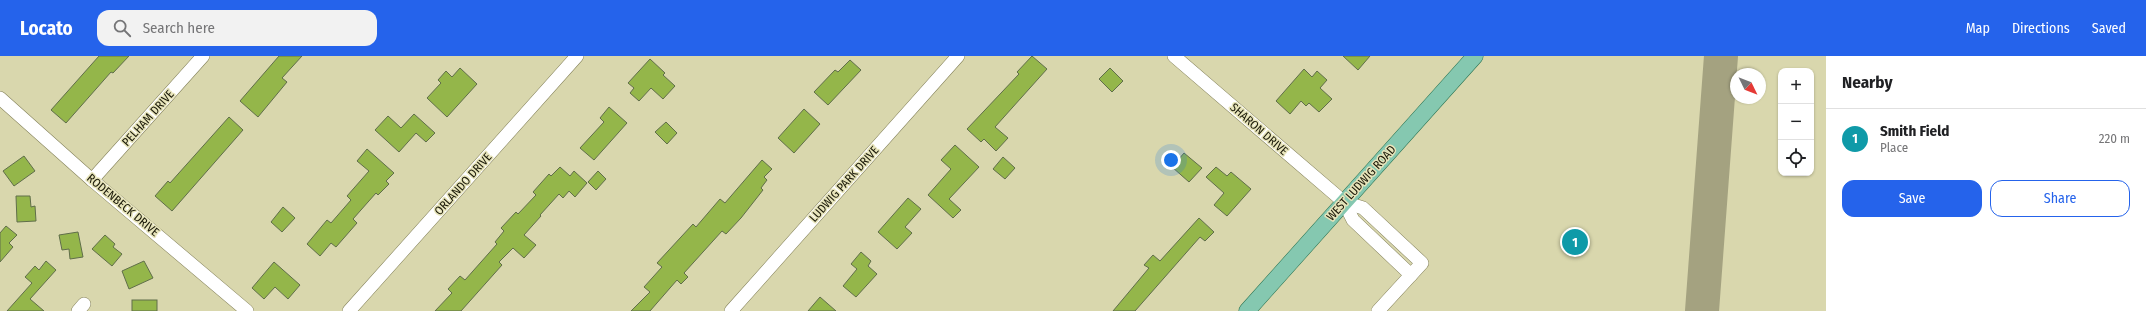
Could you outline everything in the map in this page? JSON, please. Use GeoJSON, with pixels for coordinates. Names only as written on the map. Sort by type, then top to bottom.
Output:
{"type":"FeatureCollection","features":[{"type":"Feature","properties":{"kind":"main road","name":"WEST LUDWIG ROAD"},"geometry":{"type":"LineString","coordinates":[[1247,311],[1475,56]]}},
{"type":"Feature","properties":{"kind":"street","name":"PELHAM DRIVE"},"geometry":{"type":"LineString","coordinates":[[92,180],[203,56]]}},
{"type":"Feature","properties":{"kind":"street","name":"ORLANDO DRIVE"},"geometry":{"type":"LineString","coordinates":[[350,311],[577,56]]}},
{"type":"Feature","properties":{"kind":"street","name":"LUDWIG PARK DRIVE"},"geometry":{"type":"LineString","coordinates":[[731,311],[958,56]]}},
{"type":"Feature","properties":{"kind":"street","name":"SHARON DRIVE"},"geometry":{"type":"LineString","coordinates":[[1174,56],[1344,202]]}},
{"type":"Feature","properties":{"kind":"street","name":"RODENBECK DRIVE"},"geometry":{"type":"LineString","coordinates":[[0,98],[92,180],[247,311]]}},
{"type":"Feature","properties":{"kind":"street"},"geometry":{"type":"LineString","coordinates":[[1344,202],[1363,208],[1422,263],[1378,311]]}},
{"type":"Feature","properties":{"kind":"street"},"geometry":{"type":"LineString","coordinates":[[1344,202],[1353,220],[1411,275]]}},
{"type":"Feature","properties":{"kind":"building"},"geometry":{"type":"Polygon","coordinates":[[[99,56],[129,56],[113,73],[111,72],[66,123],[51,110],[99,56]]]}},
{"type":"Feature","properties":{"kind":"building"},"geometry":{"type":"Polygon","coordinates":[[[279,56],[302,56],[282,78],[287,82],[258,117],[240,101],[279,56]]]}},
{"type":"Feature","properties":{"kind":"building"},"geometry":{"type":"Polygon","coordinates":[[[1032,56],[1047,69],[995,127],[1008,138],[996,151],[984,139],[981,142],[967,129],[1019,74],[1017,72],[1032,56]]]}},
{"type":"Feature","properties":{"kind":"building"},"geometry":{"type":"Polygon","coordinates":[[[1343,56],[1370,56],[1358,70],[1343,56]]]}},
{"type":"Feature","properties":{"kind":"building"},"geometry":{"type":"Polygon","coordinates":[[[650,59],[665,73],[663,75],[675,86],[663,99],[651,88],[639,101],[630,93],[634,88],[628,83],[650,59]]]}},
{"type":"Feature","properties":{"kind":"building"},"geometry":{"type":"Polygon","coordinates":[[[850,60],[861,70],[828,105],[814,92],[835,70],[838,72],[850,60]]]}},
{"type":"Feature","properties":{"kind":"building"},"geometry":{"type":"Polygon","coordinates":[[[460,68],[477,84],[447,117],[427,98],[441,83],[438,80],[446,71],[452,77],[460,68]]]}},
{"type":"Feature","properties":{"kind":"building"},"geometry":{"type":"Polygon","coordinates":[[[1110,68],[1123,81],[1112,92],[1099,79],[1110,68]]]}},
{"type":"Feature","properties":{"kind":"building"},"geometry":{"type":"Polygon","coordinates":[[[1304,69],[1312,77],[1317,71],[1327,80],[1320,88],[1332,99],[1319,112],[1309,103],[1306,106],[1301,101],[1290,114],[1276,101],[1304,69]]]}},
{"type":"Feature","properties":{"kind":"building"},"geometry":{"type":"Polygon","coordinates":[[[609,107],[627,123],[594,160],[580,148],[604,122],[600,118],[609,107]]]}},
{"type":"Feature","properties":{"kind":"building"},"geometry":{"type":"Polygon","coordinates":[[[804,109],[820,124],[794,153],[778,138],[804,109]]]}},
{"type":"Feature","properties":{"kind":"building"},"geometry":{"type":"Polygon","coordinates":[[[414,114],[435,133],[426,142],[416,133],[399,152],[375,130],[388,116],[401,128],[414,114]]]}},
{"type":"Feature","properties":{"kind":"building"},"geometry":{"type":"Polygon","coordinates":[[[229,117],[243,130],[172,211],[155,196],[168,181],[170,183],[229,117]]]}},
{"type":"Feature","properties":{"kind":"building"},"geometry":{"type":"Polygon","coordinates":[[[666,122],[677,133],[667,144],[655,132],[666,122]]]}},
{"type":"Feature","properties":{"kind":"building"},"geometry":{"type":"Polygon","coordinates":[[[955,145],[979,167],[949,199],[961,210],[953,218],[928,195],[951,169],[941,160],[955,145]]]}},
{"type":"Feature","properties":{"kind":"building"},"geometry":{"type":"Polygon","coordinates":[[[367,149],[394,173],[386,181],[389,184],[378,195],[376,193],[353,219],[357,223],[336,247],[331,243],[320,256],[307,244],[327,220],[331,223],[351,200],[347,196],[369,171],[357,161],[367,149]]]}},
{"type":"Feature","properties":{"kind":"building"},"geometry":{"type":"Polygon","coordinates":[[[1184,153],[1202,168],[1189,182],[1172,167],[1184,153]]]}},
{"type":"Feature","properties":{"kind":"building"},"geometry":{"type":"Polygon","coordinates":[[[24,156],[35,171],[14,186],[3,171],[24,156]]]}},
{"type":"Feature","properties":{"kind":"building"},"geometry":{"type":"Polygon","coordinates":[[[1003,157],[1015,168],[1005,179],[993,169],[1003,157]]]}},
{"type":"Feature","properties":{"kind":"building"},"geometry":{"type":"Polygon","coordinates":[[[762,160],[772,169],[764,177],[767,180],[761,188],[763,190],[741,218],[726,234],[722,231],[684,273],[688,277],[681,284],[677,280],[650,311],[631,311],[650,292],[644,287],[662,267],[657,263],[693,224],[696,227],[720,199],[725,203],[762,160]]]}},
{"type":"Feature","properties":{"kind":"building"},"geometry":{"type":"Polygon","coordinates":[[[560,167],[570,176],[574,171],[587,183],[575,197],[569,191],[563,198],[559,194],[540,215],[541,216],[524,235],[536,245],[524,258],[513,248],[499,262],[502,265],[461,311],[435,311],[452,293],[448,289],[460,276],[465,280],[497,244],[495,242],[504,231],[501,228],[516,212],[518,214],[536,195],[533,192],[549,174],[551,176],[560,167]]]}},
{"type":"Feature","properties":{"kind":"building"},"geometry":{"type":"Polygon","coordinates":[[[1216,167],[1227,176],[1231,172],[1251,189],[1227,216],[1214,205],[1224,193],[1206,177],[1216,167]]]}},
{"type":"Feature","properties":{"kind":"building"},"geometry":{"type":"Polygon","coordinates":[[[598,171],[606,179],[596,190],[588,182],[598,171]]]}},
{"type":"Feature","properties":{"kind":"building"},"geometry":{"type":"Polygon","coordinates":[[[16,196],[30,196],[31,207],[35,206],[36,221],[17,222],[16,196]]]}},
{"type":"Feature","properties":{"kind":"building"},"geometry":{"type":"Polygon","coordinates":[[[908,198],[921,209],[905,227],[912,233],[897,249],[878,232],[908,198]]]}},
{"type":"Feature","properties":{"kind":"building"},"geometry":{"type":"Polygon","coordinates":[[[283,207],[295,218],[282,232],[271,222],[283,207]]]}},
{"type":"Feature","properties":{"kind":"building"},"geometry":{"type":"Polygon","coordinates":[[[1199,218],[1214,232],[1205,241],[1200,237],[1135,311],[1113,311],[1149,268],[1144,265],[1153,255],[1160,261],[1199,218]]]}},
{"type":"Feature","properties":{"kind":"building"},"geometry":{"type":"Polygon","coordinates":[[[6,226],[17,235],[9,243],[13,247],[0,262],[0,233],[6,226]]]}},
{"type":"Feature","properties":{"kind":"building"},"geometry":{"type":"Polygon","coordinates":[[[78,232],[83,257],[70,259],[69,249],[62,250],[59,235],[78,232]]]}},
{"type":"Feature","properties":{"kind":"building"},"geometry":{"type":"Polygon","coordinates":[[[105,235],[115,244],[113,247],[122,254],[112,266],[92,249],[105,235]]]}},
{"type":"Feature","properties":{"kind":"building"},"geometry":{"type":"Polygon","coordinates":[[[861,252],[871,261],[868,266],[877,274],[856,297],[843,286],[857,269],[851,264],[861,252]]]}},
{"type":"Feature","properties":{"kind":"building"},"geometry":{"type":"Polygon","coordinates":[[[46,261],[56,270],[30,299],[44,311],[7,311],[32,283],[25,277],[35,266],[39,270],[46,261]]]}},
{"type":"Feature","properties":{"kind":"building"},"geometry":{"type":"Polygon","coordinates":[[[144,261],[153,278],[129,289],[122,271],[144,261]]]}},
{"type":"Feature","properties":{"kind":"building"},"geometry":{"type":"Polygon","coordinates":[[[274,262],[300,285],[288,299],[275,287],[264,299],[252,288],[274,262]]]}},
{"type":"Feature","properties":{"kind":"building"},"geometry":{"type":"Polygon","coordinates":[[[820,297],[836,311],[808,311],[820,297]]]}},
{"type":"Feature","properties":{"kind":"building"},"geometry":{"type":"Polygon","coordinates":[[[132,300],[157,300],[157,311],[132,311],[132,300]]]}},
{"type":"Feature","properties":{"kind":"taxiway"},"geometry":{"type":"LineString","coordinates":[[1702,311],[1721,56]]}},
{"type":"Feature","properties":{"kind":"place","name":"Smith Field"},"geometry":{"type":"Point","coordinates":[1575,242]}}]}
